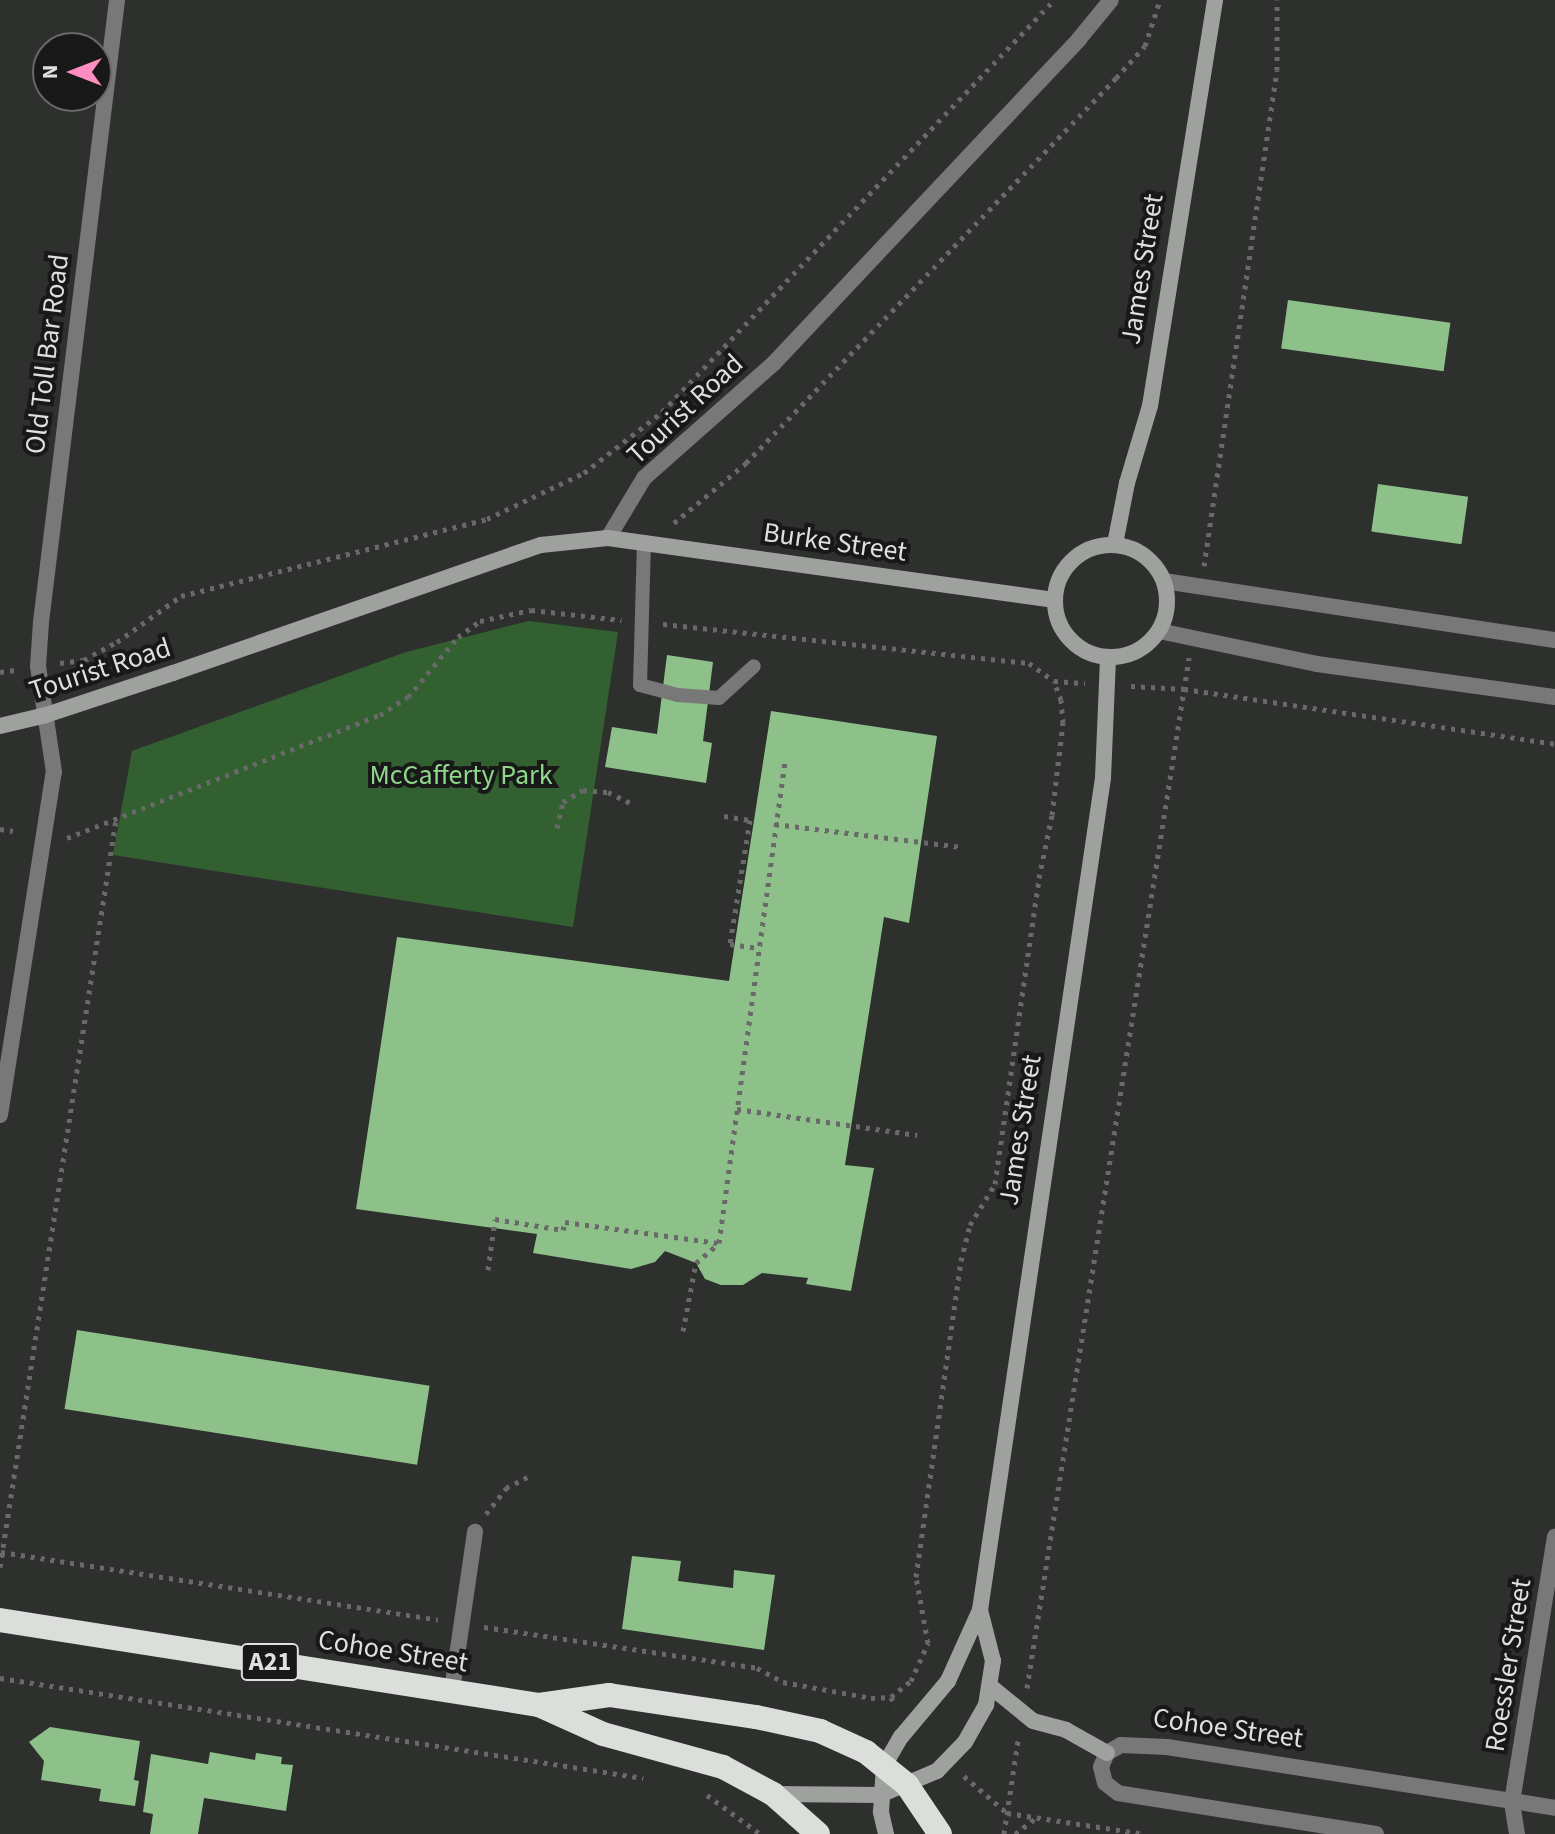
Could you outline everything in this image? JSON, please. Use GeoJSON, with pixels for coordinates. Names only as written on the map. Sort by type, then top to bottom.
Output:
{"type":"FeatureCollection","features":[{"type":"Feature","properties":{"kind":"highway","name":"Cohoe Street"},"geometry":{"type":"LineString","coordinates":[[0,1620],[539,1705],[603,1734],[723,1767],[773,1794]]}},
{"type":"Feature","properties":{"kind":"highway","name":"Cohoe Street"},"geometry":{"type":"LineString","coordinates":[[539,1705],[609,1695],[797,1724],[846,1741],[884,1766]]}},
{"type":"Feature","properties":{"kind":"highway","name":"A21"},"geometry":{"type":"LineString","coordinates":[[884,1766],[907,1785],[940,1834]]}},
{"type":"Feature","properties":{"kind":"highway","name":"A21"},"geometry":{"type":"LineString","coordinates":[[773,1794],[818,1834]]}},
{"type":"Feature","properties":{"kind":"street","name":"Old Toll Bar Road"},"geometry":{"type":"LineString","coordinates":[[0,1115],[54,772],[38,666],[117,0]]}},
{"type":"Feature","properties":{"kind":"street","name":"Tourist Road"},"geometry":{"type":"LineString","coordinates":[[0,726],[46,715],[541,545],[608,538],[644,478],[774,363],[1079,39],[1111,0]]}},
{"type":"Feature","properties":{"kind":"street","name":"James Street"},"geometry":{"type":"LineString","coordinates":[[1115,544],[1127,483],[1150,406],[1215,0]]}},
{"type":"Feature","properties":{"kind":"street","name":"Burke Street"},"geometry":{"type":"LineString","coordinates":[[608,538],[1054,600]]}},
{"type":"Feature","properties":{"kind":"street"},"geometry":{"type":"LineString","coordinates":[[1115,544],[1145,556],[1164,581],[1168,598],[1159,631],[1138,651],[1108,658],[1091,655],[1064,634],[1054,600],[1058,581],[1067,565],[1082,553],[1115,544]]}},
{"type":"Feature","properties":{"kind":"street"},"geometry":{"type":"LineString","coordinates":[[1164,581],[1555,640]]}},
{"type":"Feature","properties":{"kind":"street"},"geometry":{"type":"LineString","coordinates":[[1159,631],[1317,664],[1555,697]]}},
{"type":"Feature","properties":{"kind":"street","name":"James Street"},"geometry":{"type":"LineString","coordinates":[[886,1834],[880,1795],[884,1766],[901,1737],[948,1681],[980,1610],[1103,778],[1108,658]]}},
{"type":"Feature","properties":{"kind":"street"},"geometry":{"type":"LineString","coordinates":[[452,1690],[475,1532]]}},
{"type":"Feature","properties":{"kind":"street","name":"Roessler Street"},"geometry":{"type":"LineString","coordinates":[[1517,1834],[1512,1802],[1555,1536]]}},
{"type":"Feature","properties":{"kind":"street","name":"James Street"},"geometry":{"type":"LineString","coordinates":[[773,1794],[880,1795],[937,1771],[965,1742],[986,1705],[993,1661],[980,1610]]}},
{"type":"Feature","properties":{"kind":"street"},"geometry":{"type":"LineString","coordinates":[[990,1686],[1033,1721],[1066,1730],[1107,1753],[1101,1767],[1102,1776],[1118,1793],[1376,1834]]}},
{"type":"Feature","properties":{"kind":"street","name":"Cohoe Street"},"geometry":{"type":"LineString","coordinates":[[1107,1753],[1121,1745],[1167,1747],[1555,1808]]}},
{"type":"Feature","properties":{"kind":"lane"},"geometry":{"type":"LineString","coordinates":[[644,542],[640,685],[677,695],[719,698],[754,666]]}},
{"type":"Feature","properties":{"kind":"path"},"geometry":{"type":"LineString","coordinates":[[0,672],[84,660],[117,642],[181,596],[487,519],[584,473],[662,412],[1054,0]]}},
{"type":"Feature","properties":{"kind":"path"},"geometry":{"type":"LineString","coordinates":[[673,524],[746,463],[1116,78],[1145,46],[1160,0]]}},
{"type":"Feature","properties":{"kind":"path"},"geometry":{"type":"LineString","coordinates":[[1201,586],[1277,70],[1277,0]]}},
{"type":"Feature","properties":{"kind":"path"},"geometry":{"type":"LineString","coordinates":[[66,839],[380,715],[408,697],[458,637],[480,621],[531,610],[1029,663],[1054,681],[1184,689],[1555,744]]}},
{"type":"Feature","properties":{"kind":"path"},"geometry":{"type":"LineString","coordinates":[[1026,1698],[1193,636]]}},
{"type":"Feature","properties":{"kind":"path"},"geometry":{"type":"LineString","coordinates":[[483,1626],[757,1668],[783,1682],[871,1698],[891,1697],[911,1681],[928,1643],[916,1577],[961,1261],[970,1225],[995,1184],[1063,723],[1061,700],[1054,681]]}},
{"type":"Feature","properties":{"kind":"path"},"geometry":{"type":"LineString","coordinates":[[683,1331],[696,1263],[719,1243],[785,763]]}},
{"type":"Feature","properties":{"kind":"path"},"geometry":{"type":"LineString","coordinates":[[557,828],[563,802],[583,790],[608,792],[635,805]]}},
{"type":"Feature","properties":{"kind":"path"},"geometry":{"type":"LineString","coordinates":[[724,816],[750,820],[730,944],[760,948]]}},
{"type":"Feature","properties":{"kind":"path"},"geometry":{"type":"LineString","coordinates":[[0,1567],[116,819]]}},
{"type":"Feature","properties":{"kind":"path"},"geometry":{"type":"LineString","coordinates":[[775,824],[962,847]]}},
{"type":"Feature","properties":{"kind":"path"},"geometry":{"type":"LineString","coordinates":[[0,829],[13,831]]}},
{"type":"Feature","properties":{"kind":"path"},"geometry":{"type":"LineString","coordinates":[[737,1109],[917,1135]]}},
{"type":"Feature","properties":{"kind":"path"},"geometry":{"type":"LineString","coordinates":[[488,1270],[495,1219],[563,1230],[565,1222],[719,1243]]}},
{"type":"Feature","properties":{"kind":"path"},"geometry":{"type":"LineString","coordinates":[[475,1532],[494,1498],[531,1475]]}},
{"type":"Feature","properties":{"kind":"path"},"geometry":{"type":"LineString","coordinates":[[1,1552],[440,1620]]}},
{"type":"Feature","properties":{"kind":"path"},"geometry":{"type":"LineString","coordinates":[[0,1678],[652,1779]]}},
{"type":"Feature","properties":{"kind":"path"},"geometry":{"type":"LineString","coordinates":[[891,1697],[895,1706]]}},
{"type":"Feature","properties":{"kind":"path"},"geometry":{"type":"LineString","coordinates":[[1004,1834],[1019,1732]]}},
{"type":"Feature","properties":{"kind":"path"},"geometry":{"type":"LineString","coordinates":[[961,1772],[997,1808],[1007,1813],[1144,1834]]}},
{"type":"Feature","properties":{"kind":"path"},"geometry":{"type":"LineString","coordinates":[[696,1791],[710,1796],[760,1834]]}},
{"type":"Feature","properties":{"kind":"path"},"geometry":{"type":"LineString","coordinates":[[1015,1834],[1036,1817]]}},
{"type":"Feature","properties":{"kind":"green space","name":"McCafferty Park"},"geometry":{"type":"Polygon","coordinates":[[[529,621],[618,632],[573,927],[113,855],[132,751],[406,652],[529,621]]]}},
{"type":"Feature","properties":{"kind":"building"},"geometry":{"type":"Polygon","coordinates":[[[1288,300],[1450,323],[1444,371],[1281,349],[1288,300]]]}},
{"type":"Feature","properties":{"kind":"building"},"geometry":{"type":"Polygon","coordinates":[[[1378,484],[1468,497],[1461,544],[1371,532],[1378,484]]]}},
{"type":"Feature","properties":{"kind":"building"},"geometry":{"type":"Polygon","coordinates":[[[667,655],[713,662],[703,741],[712,743],[706,783],[605,767],[612,727],[657,734],[667,655]]]}},
{"type":"Feature","properties":{"kind":"building"},"geometry":{"type":"Polygon","coordinates":[[[771,711],[937,736],[909,923],[884,917],[845,1165],[874,1168],[851,1291],[806,1284],[808,1278],[762,1273],[743,1285],[721,1285],[705,1279],[696,1263],[665,1251],[655,1262],[631,1269],[533,1253],[537,1234],[356,1209],[397,937],[729,981],[771,711]]]}},
{"type":"Feature","properties":{"kind":"building"},"geometry":{"type":"Polygon","coordinates":[[[77,1330],[430,1386],[417,1465],[64,1409],[77,1330]]]}},
{"type":"Feature","properties":{"kind":"building"},"geometry":{"type":"Polygon","coordinates":[[[632,1556],[681,1561],[678,1581],[733,1588],[734,1570],[775,1575],[764,1650],[622,1629],[632,1556]]]}},
{"type":"Feature","properties":{"kind":"building"},"geometry":{"type":"Polygon","coordinates":[[[50,1727],[140,1741],[134,1780],[139,1781],[135,1806],[99,1801],[101,1789],[41,1780],[44,1761],[29,1742],[50,1727]]]}},
{"type":"Feature","properties":{"kind":"building"},"geometry":{"type":"Polygon","coordinates":[[[210,1752],[255,1760],[256,1753],[282,1757],[281,1764],[293,1765],[286,1811],[204,1798],[198,1834],[150,1834],[153,1814],[143,1812],[151,1754],[208,1764],[210,1752]]]}}]}
